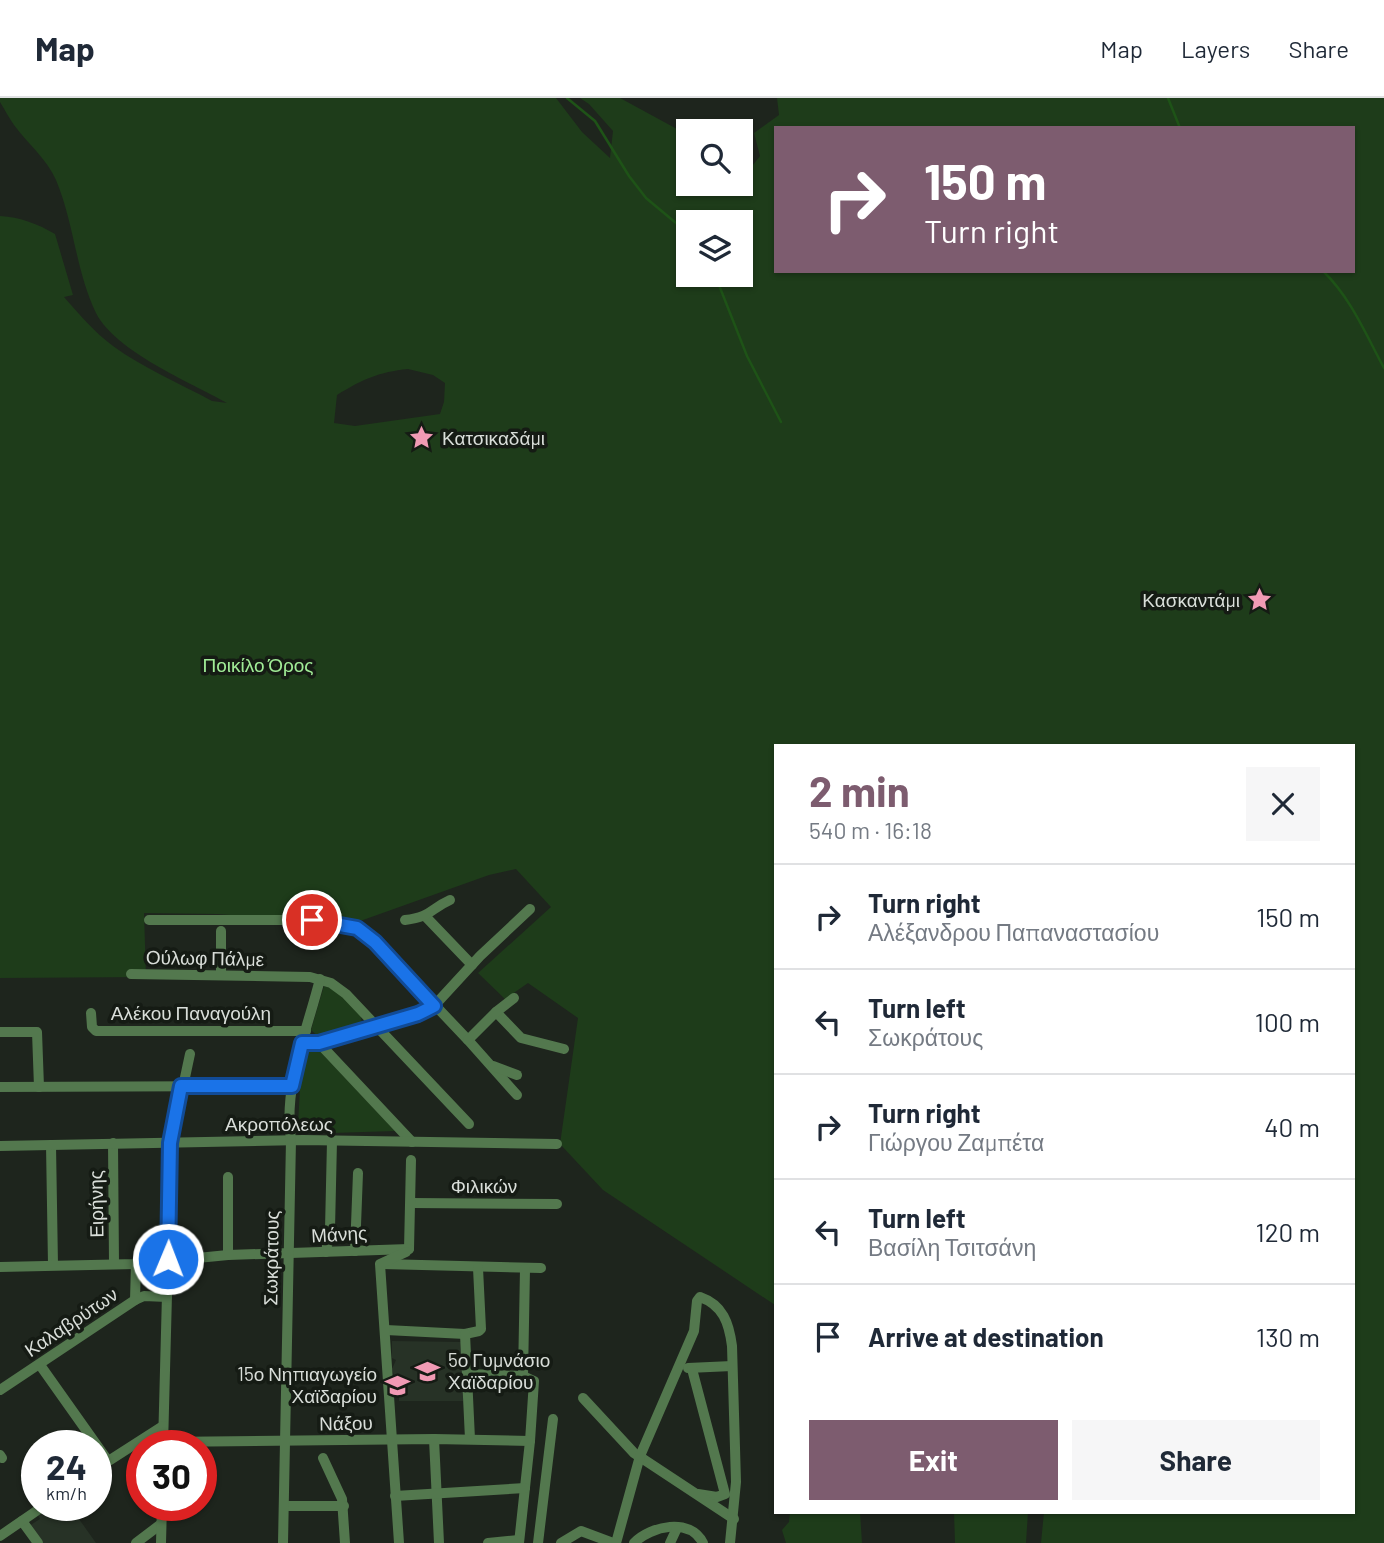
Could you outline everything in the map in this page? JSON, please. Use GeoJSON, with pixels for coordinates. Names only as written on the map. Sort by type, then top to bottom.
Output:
{"type":"FeatureCollection","features":[{"type":"Feature","properties":{"kind":"street"},"geometry":{"type":"LineString","coordinates":[[405,920],[426,917],[450,900]]}},
{"type":"Feature","properties":{"kind":"street"},"geometry":{"type":"LineString","coordinates":[[302,1043],[319,1043],[418,1014],[434,1006],[530,909]]}},
{"type":"Feature","properties":{"kind":"street"},"geometry":{"type":"LineString","coordinates":[[426,917],[472,965]]}},
{"type":"Feature","properties":{"kind":"street"},"geometry":{"type":"LineString","coordinates":[[149,920],[312,920],[357,928],[375,942],[517,1096]]}},
{"type":"Feature","properties":{"kind":"street"},"geometry":{"type":"LineString","coordinates":[[221,931],[222,975]]}},
{"type":"Feature","properties":{"kind":"street","name":"Ούλωφ Πάλμε"},"geometry":{"type":"LineString","coordinates":[[131,974],[320,979]]}},
{"type":"Feature","properties":{"kind":"street"},"geometry":{"type":"LineString","coordinates":[[320,979],[339,988],[469,1124]]}},
{"type":"Feature","properties":{"kind":"street","name":"Σωκράτους"},"geometry":{"type":"LineString","coordinates":[[283,1543],[291,1140],[288,1123],[292,1086],[320,979]]}},
{"type":"Feature","properties":{"kind":"street"},"geometry":{"type":"LineString","coordinates":[[468,1040],[514,998]]}},
{"type":"Feature","properties":{"kind":"street"},"geometry":{"type":"LineString","coordinates":[[496,1012],[521,1038],[564,1049]]}},
{"type":"Feature","properties":{"kind":"street","name":"Αλέκου Παναγούλη"},"geometry":{"type":"LineString","coordinates":[[91,1013],[92,1027],[96,1031],[306,1031]]}},
{"type":"Feature","properties":{"kind":"street"},"geometry":{"type":"LineString","coordinates":[[0,1032],[37,1032],[39,1087]]}},
{"type":"Feature","properties":{"kind":"street"},"geometry":{"type":"LineString","coordinates":[[319,1043],[412,1142]]}},
{"type":"Feature","properties":{"kind":"street"},"geometry":{"type":"LineString","coordinates":[[163,1430],[170,1143],[190,1054]]}},
{"type":"Feature","properties":{"kind":"street"},"geometry":{"type":"LineString","coordinates":[[490,1065],[517,1075]]}},
{"type":"Feature","properties":{"kind":"street"},"geometry":{"type":"LineString","coordinates":[[0,1087],[292,1086]]}},
{"type":"Feature","properties":{"kind":"street","name":"Ακροπόλεως"},"geometry":{"type":"LineString","coordinates":[[0,1146],[291,1140],[557,1144]]}},
{"type":"Feature","properties":{"kind":"street"},"geometry":{"type":"LineString","coordinates":[[326,1252],[330,1229],[332,1141]]}},
{"type":"Feature","properties":{"kind":"street","name":"Ειρήνης"},"geometry":{"type":"LineString","coordinates":[[113,1143],[114,1264]]}},
{"type":"Feature","properties":{"kind":"street"},"geometry":{"type":"LineString","coordinates":[[51,1145],[53,1265]]}},
{"type":"Feature","properties":{"kind":"street"},"geometry":{"type":"LineString","coordinates":[[410,1249],[411,1160]]}},
{"type":"Feature","properties":{"kind":"street"},"geometry":{"type":"LineString","coordinates":[[355,1251],[358,1173]]}},
{"type":"Feature","properties":{"kind":"street"},"geometry":{"type":"LineString","coordinates":[[228,1177],[228,1255]]}},
{"type":"Feature","properties":{"kind":"street","name":"Φιλικών"},"geometry":{"type":"LineString","coordinates":[[411,1203],[557,1204]]}},
{"type":"Feature","properties":{"kind":"street"},"geometry":{"type":"LineString","coordinates":[[378,1250],[410,1249]]}},
{"type":"Feature","properties":{"kind":"street"},"geometry":{"type":"LineString","coordinates":[[399,1543],[380,1264],[410,1249]]}},
{"type":"Feature","properties":{"kind":"street","name":"Μάνης"},"geometry":{"type":"LineString","coordinates":[[0,1267],[136,1264],[228,1255],[378,1250],[380,1264],[541,1268]]}},
{"type":"Feature","properties":{"kind":"street"},"geometry":{"type":"LineString","coordinates":[[135,1300],[136,1264]]}},
{"type":"Feature","properties":{"kind":"street"},"geometry":{"type":"LineString","coordinates":[[386,1330],[476,1333],[481,1329],[478,1268]]}},
{"type":"Feature","properties":{"kind":"street"},"geometry":{"type":"LineString","coordinates":[[523,1376],[525,1269]]}},
{"type":"Feature","properties":{"kind":"street","name":"Καλαβρύτων"},"geometry":{"type":"LineString","coordinates":[[0,1390],[135,1300],[144,1296],[167,1297]]}},
{"type":"Feature","properties":{"kind":"street"},"geometry":{"type":"LineString","coordinates":[[561,1543],[581,1531],[615,1543],[640,1456],[694,1331],[697,1301],[700,1297],[717,1307],[726,1320],[732,1346],[736,1482],[730,1543]]}},
{"type":"Feature","properties":{"kind":"street"},"geometry":{"type":"LineString","coordinates":[[465,1334],[470,1439]]}},
{"type":"Feature","properties":{"kind":"street"},"geometry":{"type":"LineString","coordinates":[[40,1365],[86,1430]]}},
{"type":"Feature","properties":{"kind":"street"},"geometry":{"type":"LineString","coordinates":[[678,1368],[732,1366]]}},
{"type":"Feature","properties":{"kind":"street"},"geometry":{"type":"LineString","coordinates":[[692,1369],[724,1494],[717,1497],[692,1492]]}},
{"type":"Feature","properties":{"kind":"street"},"geometry":{"type":"LineString","coordinates":[[467,1374],[523,1376],[534,1381],[519,1542],[488,1543]]}},
{"type":"Feature","properties":{"kind":"street"},"geometry":{"type":"LineString","coordinates":[[583,1398],[622,1442],[734,1519]]}},
{"type":"Feature","properties":{"kind":"street"},"geometry":{"type":"LineString","coordinates":[[538,1543],[553,1419]]}},
{"type":"Feature","properties":{"kind":"street"},"geometry":{"type":"LineString","coordinates":[[112,1458],[163,1426]]}},
{"type":"Feature","properties":{"kind":"street","name":"Νάξου"},"geometry":{"type":"LineString","coordinates":[[217,1443],[392,1439],[530,1441]]}},
{"type":"Feature","properties":{"kind":"street"},"geometry":{"type":"LineString","coordinates":[[434,1439],[439,1543]]}},
{"type":"Feature","properties":{"kind":"street"},"geometry":{"type":"LineString","coordinates":[[323,1458],[344,1506],[345,1543]]}},
{"type":"Feature","properties":{"kind":"street"},"geometry":{"type":"LineString","coordinates":[[395,1496],[525,1488]]}},
{"type":"Feature","properties":{"kind":"street"},"geometry":{"type":"LineString","coordinates":[[284,1506],[344,1506]]}},
{"type":"Feature","properties":{"kind":"street"},"geometry":{"type":"LineString","coordinates":[[0,1536],[22,1521],[38,1543]]}},
{"type":"Feature","properties":{"kind":"street"},"geometry":{"type":"LineString","coordinates":[[161,1521],[161,1543]]}},
{"type":"Feature","properties":{"kind":"street"},"geometry":{"type":"LineString","coordinates":[[135,1543],[161,1524]]}},
{"type":"Feature","properties":{"kind":"street"},"geometry":{"type":"LineString","coordinates":[[634,1543],[654,1529],[677,1528],[698,1534],[703,1543]]}},
{"type":"Feature","properties":{"kind":"street"},"geometry":{"type":"LineString","coordinates":[[670,1543],[677,1528]]}},
{"type":"Feature","properties":{"kind":"shaded area","name":"5ο Γυμνάσιο Χαϊδαρίου"},"geometry":{"type":"Polygon","coordinates":[[[392,1341],[461,1342],[462,1359],[457,1361],[463,1366],[460,1379],[464,1380],[463,1401],[399,1401],[399,1388],[393,1388],[393,1383],[396,1383],[392,1369],[396,1360],[392,1358],[392,1341]]]}},
{"type":"Feature","properties":{"kind":"shaded area"},"geometry":{"type":"Polygon","coordinates":[[[37,1521],[80,1521],[96,1543],[41,1543],[29,1526],[37,1521]]]}},
{"type":"Feature","properties":{"kind":"green space","name":"Ποικίλο Όρος"},"geometry":{"type":"Polygon","coordinates":[[[0,98],[556,98],[582,132],[610,158],[613,131],[589,104],[580,98],[620,98],[676,128],[676,196],[753,196],[753,165],[760,156],[754,133],[779,115],[777,98],[1384,98],[1384,1543],[1041,1543],[1044,1514],[1355,1514],[1355,744],[774,744],[774,1304],[603,1190],[560,1144],[578,1018],[528,983],[505,999],[478,973],[551,907],[516,869],[489,875],[363,920],[342,924],[217,914],[144,913],[146,977],[0,978],[0,216],[29,222],[55,234],[73,295],[64,297],[106,341],[161,375],[212,401],[227,403],[155,365],[120,341],[106,327],[89,297],[56,180],[42,158],[14,125],[0,98]],[[408,369],[371,377],[337,395],[334,423],[355,426],[440,414],[445,383],[433,375],[408,369]]]}},
{"type":"Feature","properties":{"kind":"green space"},"geometry":{"type":"Polygon","coordinates":[[[324,986],[337,990],[361,1016],[362,1025],[320,1038],[311,1030],[324,986]]]}},
{"type":"Feature","properties":{"kind":"green space"},"geometry":{"type":"Polygon","coordinates":[[[316,1049],[395,1131],[332,1133],[327,1128],[303,1129],[298,1124],[301,1071],[307,1052],[316,1049]]]}},
{"type":"Feature","properties":{"kind":"green space"},"geometry":{"type":"Polygon","coordinates":[[[790,1514],[860,1514],[862,1543],[786,1543],[782,1530],[789,1522],[790,1514]]]}},
{"type":"Feature","properties":{"kind":"green space"},"geometry":{"type":"Polygon","coordinates":[[[954,1514],[1028,1514],[1026,1543],[955,1543],[954,1514]]]}},
{"type":"Feature","properties":{"kind":"waterway"},"geometry":{"type":"LineString","coordinates":[[567,98],[595,121],[646,198],[676,223]]}},
{"type":"Feature","properties":{"kind":"waterway"},"geometry":{"type":"LineString","coordinates":[[1168,98],[1179,126]]}},
{"type":"Feature","properties":{"kind":"waterway"},"geometry":{"type":"LineString","coordinates":[[1325,273],[1350,305],[1384,368]]}},
{"type":"Feature","properties":{"kind":"waterway"},"geometry":{"type":"LineString","coordinates":[[720,287],[747,356],[781,422]]}},
{"type":"Feature","properties":{"kind":"place","name":"Κατσικαδάμι"},"geometry":{"type":"Point","coordinates":[422,438]}},
{"type":"Feature","properties":{"kind":"place","name":"Κασκαντάμι"},"geometry":{"type":"Point","coordinates":[1260,600]}},
{"type":"Feature","properties":{"kind":"place","name":"5ο Γυμνάσιο Χαϊδαρίου"},"geometry":{"type":"Point","coordinates":[428,1371]}},
{"type":"Feature","properties":{"kind":"place","name":"15ο Νηπιαγωγείο Χαϊδαρίου"},"geometry":{"type":"Point","coordinates":[397,1385]}},
{"type":"Feature","properties":{"kind":"route"},"geometry":{"type":"LineString","coordinates":[[168,1259],[170,1143],[181,1086],[292,1086],[302,1043],[319,1043],[418,1014],[434,1006],[375,942],[357,928],[312,920]]}}]}
